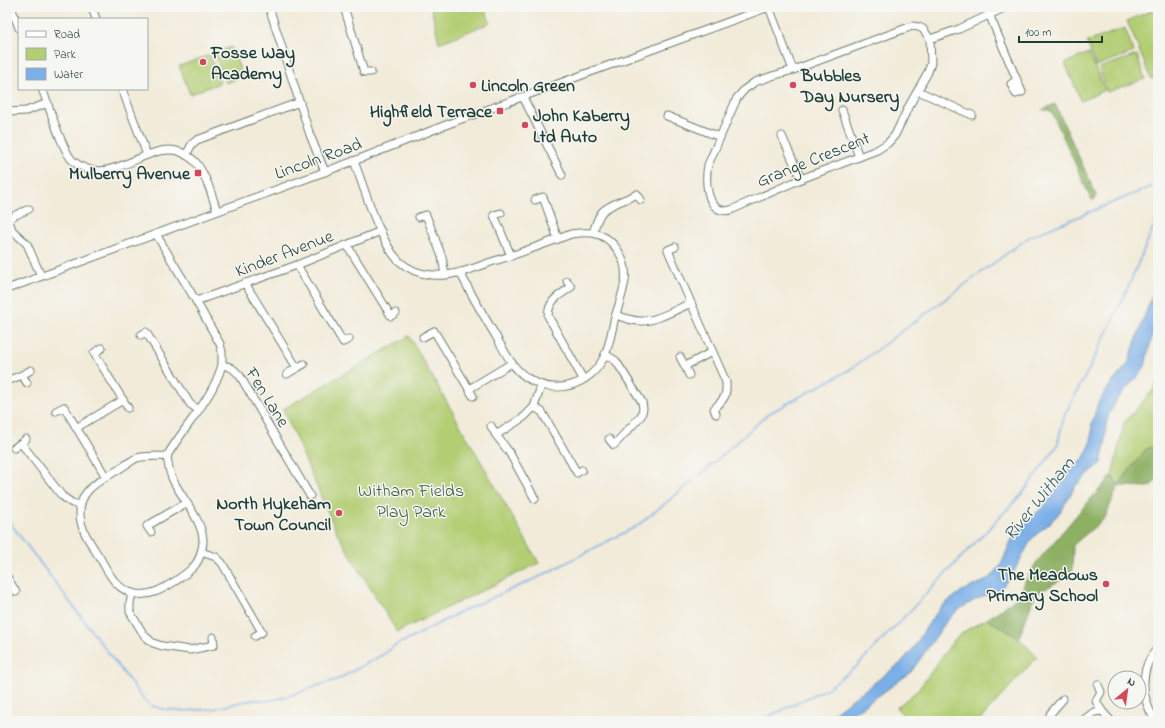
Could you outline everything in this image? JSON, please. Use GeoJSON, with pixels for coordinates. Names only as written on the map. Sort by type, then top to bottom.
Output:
{"type":"FeatureCollection","features":[{"type":"Feature","properties":{"kind":"street"},"geometry":{"type":"LineString","coordinates":[[11,7],[18,25]]}},
{"type":"Feature","properties":{"kind":"street"},"geometry":{"type":"LineString","coordinates":[[92,7],[96,18]]}},
{"type":"Feature","properties":{"kind":"street"},"geometry":{"type":"LineString","coordinates":[[269,7],[310,135],[325,172]]}},
{"type":"Feature","properties":{"kind":"street"},"geometry":{"type":"LineString","coordinates":[[344,7],[364,73]]}},
{"type":"Feature","properties":{"kind":"street"},"geometry":{"type":"LineString","coordinates":[[769,7],[793,70]]}},
{"type":"Feature","properties":{"kind":"street","name":"Lincoln Road"},"geometry":{"type":"LineString","coordinates":[[7,289],[325,172],[456,121],[639,54],[756,9],[769,7]]}},
{"type":"Feature","properties":{"kind":"street"},"geometry":{"type":"LineString","coordinates":[[930,39],[958,29],[1006,7]]}},
{"type":"Feature","properties":{"kind":"street"},"geometry":{"type":"LineString","coordinates":[[989,14],[1017,80]]}},
{"type":"Feature","properties":{"kind":"street","name":"Grange Crescent"},"geometry":{"type":"LineString","coordinates":[[912,26],[923,29],[930,39],[931,63],[928,72],[909,106],[896,135],[888,143],[877,150],[801,179],[731,210],[721,211],[716,207],[709,195],[706,177],[708,165],[737,98],[745,89],[755,82],[793,70],[912,26]]}},
{"type":"Feature","properties":{"kind":"street"},"geometry":{"type":"LineString","coordinates":[[42,90],[65,150],[73,161],[84,168],[101,171],[116,168],[159,151],[179,151],[197,163],[218,211]]}},
{"type":"Feature","properties":{"kind":"street"},"geometry":{"type":"LineString","coordinates":[[122,90],[147,155]]}},
{"type":"Feature","properties":{"kind":"street"},"geometry":{"type":"LineString","coordinates":[[918,90],[972,115]]}},
{"type":"Feature","properties":{"kind":"street"},"geometry":{"type":"LineString","coordinates":[[523,97],[562,175]]}},
{"type":"Feature","properties":{"kind":"street"},"geometry":{"type":"LineString","coordinates":[[186,155],[192,144],[197,140],[300,102]]}},
{"type":"Feature","properties":{"kind":"street"},"geometry":{"type":"LineString","coordinates":[[7,112],[26,111],[48,103]]}},
{"type":"Feature","properties":{"kind":"street"},"geometry":{"type":"LineString","coordinates":[[842,110],[859,157]]}},
{"type":"Feature","properties":{"kind":"street"},"geometry":{"type":"LineString","coordinates":[[666,116],[720,137]]}},
{"type":"Feature","properties":{"kind":"street"},"geometry":{"type":"LineString","coordinates":[[782,136],[801,179]]}},
{"type":"Feature","properties":{"kind":"street"},"geometry":{"type":"LineString","coordinates":[[354,161],[381,231],[390,249],[398,260],[410,269],[422,274],[432,276],[460,272],[512,256],[571,234],[593,233],[609,241],[615,247],[624,262],[625,281],[605,354],[598,367],[583,379],[572,385],[559,388],[541,386],[525,377],[512,363],[460,272]]}},
{"type":"Feature","properties":{"kind":"street"},"geometry":{"type":"LineString","coordinates":[[593,233],[597,220],[602,212],[637,194],[640,200]]}},
{"type":"Feature","properties":{"kind":"street"},"geometry":{"type":"LineString","coordinates":[[542,197],[558,239]]}},
{"type":"Feature","properties":{"kind":"street"},"geometry":{"type":"LineString","coordinates":[[30,209],[8,216],[12,230],[27,244],[41,276]]}},
{"type":"Feature","properties":{"kind":"street"},"geometry":{"type":"LineString","coordinates":[[426,215],[442,257],[445,275]]}},
{"type":"Feature","properties":{"kind":"street"},"geometry":{"type":"LineString","coordinates":[[494,215],[512,256]]}},
{"type":"Feature","properties":{"kind":"street","name":"Kinder Avenue"},"geometry":{"type":"LineString","coordinates":[[196,301],[297,265],[381,231]]}},
{"type":"Feature","properties":{"kind":"street","name":"Fen Lane"},"geometry":{"type":"LineString","coordinates":[[156,234],[220,344],[222,352],[222,366],[228,366],[234,369],[240,376],[310,496]]}},
{"type":"Feature","properties":{"kind":"street"},"geometry":{"type":"LineString","coordinates":[[347,245],[390,317]]}},
{"type":"Feature","properties":{"kind":"street"},"geometry":{"type":"LineString","coordinates":[[675,247],[668,250],[726,382],[726,393],[714,409],[716,414]]}},
{"type":"Feature","properties":{"kind":"street"},"geometry":{"type":"LineString","coordinates":[[297,265],[343,342]]}},
{"type":"Feature","properties":{"kind":"street"},"geometry":{"type":"LineString","coordinates":[[567,281],[571,287],[552,300],[548,308],[548,316],[583,379]]}},
{"type":"Feature","properties":{"kind":"street"},"geometry":{"type":"LineString","coordinates":[[245,284],[297,368]]}},
{"type":"Feature","properties":{"kind":"street"},"geometry":{"type":"LineString","coordinates":[[616,315],[631,320],[650,320],[691,303]]}},
{"type":"Feature","properties":{"kind":"street"},"geometry":{"type":"LineString","coordinates":[[423,337],[434,331],[473,396]]}},
{"type":"Feature","properties":{"kind":"street"},"geometry":{"type":"LineString","coordinates":[[141,334],[146,332],[190,404],[199,410]]}},
{"type":"Feature","properties":{"kind":"street"},"geometry":{"type":"LineString","coordinates":[[102,348],[94,353],[128,408]]}},
{"type":"Feature","properties":{"kind":"street"},"geometry":{"type":"LineString","coordinates":[[685,366],[712,352]]}},
{"type":"Feature","properties":{"kind":"street"},"geometry":{"type":"LineString","coordinates":[[605,354],[616,361],[642,402],[643,409],[642,416],[614,445],[609,439]]}},
{"type":"Feature","properties":{"kind":"street"},"geometry":{"type":"LineString","coordinates":[[680,357],[689,375]]}},
{"type":"Feature","properties":{"kind":"street"},"geometry":{"type":"LineString","coordinates":[[469,389],[512,363]]}},
{"type":"Feature","properties":{"kind":"street"},"geometry":{"type":"LineString","coordinates":[[287,374],[304,364]]}},
{"type":"Feature","properties":{"kind":"street"},"geometry":{"type":"LineString","coordinates":[[168,456],[136,459],[91,486],[80,505],[82,527],[112,579],[121,587],[132,593],[144,594],[155,592],[164,588],[192,570],[198,562],[203,540],[200,527],[172,478],[168,456],[178,438],[208,399],[215,386],[222,366]]}},
{"type":"Feature","properties":{"kind":"street"},"geometry":{"type":"LineString","coordinates":[[7,382],[30,370]]}},
{"type":"Feature","properties":{"kind":"street"},"geometry":{"type":"LineString","coordinates":[[22,375],[27,383]]}},
{"type":"Feature","properties":{"kind":"street"},"geometry":{"type":"LineString","coordinates":[[496,435],[524,417],[534,407],[541,386]]}},
{"type":"Feature","properties":{"kind":"street"},"geometry":{"type":"LineString","coordinates":[[76,428],[123,400]]}},
{"type":"Feature","properties":{"kind":"street"},"geometry":{"type":"LineString","coordinates":[[56,411],[64,407],[106,477]]}},
{"type":"Feature","properties":{"kind":"street"},"geometry":{"type":"LineString","coordinates":[[534,407],[542,412],[577,473]]}},
{"type":"Feature","properties":{"kind":"street"},"geometry":{"type":"LineString","coordinates":[[490,426],[509,452],[535,499]]}},
{"type":"Feature","properties":{"kind":"street"},"geometry":{"type":"LineString","coordinates":[[14,448],[23,441],[62,496],[72,503],[80,505]]}},
{"type":"Feature","properties":{"kind":"street"},"geometry":{"type":"LineString","coordinates":[[147,526],[186,503]]}},
{"type":"Feature","properties":{"kind":"street"},"geometry":{"type":"LineString","coordinates":[[201,552],[216,557],[222,563],[261,632]]}},
{"type":"Feature","properties":{"kind":"street"},"geometry":{"type":"LineString","coordinates":[[7,577],[16,592]]}},
{"type":"Feature","properties":{"kind":"street"},"geometry":{"type":"LineString","coordinates":[[132,593],[130,612],[144,635],[153,643],[162,646],[190,650],[214,645],[213,637]]}},
{"type":"Feature","properties":{"kind":"street"},"geometry":{"type":"LineString","coordinates":[[1156,721],[1147,704],[1144,679],[1145,670],[1149,660],[1158,648]]}},
{"type":"Feature","properties":{"kind":"street"},"geometry":{"type":"LineString","coordinates":[[1098,684],[1101,692],[1096,701],[1111,721]]}},
{"type":"Feature","properties":{"kind":"street"},"geometry":{"type":"LineString","coordinates":[[1050,721],[1050,714],[1063,699]]}},
{"type":"Feature","properties":{"kind":"street"},"geometry":{"type":"LineString","coordinates":[[1082,721],[1094,712],[1102,711]]}},
{"type":"Feature","properties":{"kind":"green space"},"geometry":{"type":"Polygon","coordinates":[[[431,7],[488,7],[485,8],[490,23],[439,43],[431,7]]]}},
{"type":"Feature","properties":{"kind":"green space"},"geometry":{"type":"Polygon","coordinates":[[[1158,8],[1158,76],[1151,79],[1127,21],[1158,8]]]}},
{"type":"Feature","properties":{"kind":"green space"},"geometry":{"type":"Polygon","coordinates":[[[1125,28],[1134,52],[1096,66],[1087,42],[1125,28]]]}},
{"type":"Feature","properties":{"kind":"green space"},"geometry":{"type":"Polygon","coordinates":[[[231,47],[243,76],[226,83],[214,53],[231,47]]]}},
{"type":"Feature","properties":{"kind":"green space"},"geometry":{"type":"Polygon","coordinates":[[[1089,53],[1105,90],[1081,101],[1065,63],[1089,53]]]}},
{"type":"Feature","properties":{"kind":"green space"},"geometry":{"type":"Polygon","coordinates":[[[210,55],[220,83],[190,94],[179,66],[210,55]]]}},
{"type":"Feature","properties":{"kind":"green space"},"geometry":{"type":"Polygon","coordinates":[[[1137,55],[1145,79],[1107,92],[1099,68],[1137,55]]]}},
{"type":"Feature","properties":{"kind":"green space"},"geometry":{"type":"Polygon","coordinates":[[[1055,104],[1096,195],[1095,199],[1093,200],[1091,199],[1052,112],[1042,110],[1055,104]]]}},
{"type":"Feature","properties":{"kind":"green space","name":"Witham Fields Play Park"},"geometry":{"type":"Polygon","coordinates":[[[409,336],[539,563],[397,632],[337,533],[283,409],[409,336]]]}},
{"type":"Feature","properties":{"kind":"green space"},"geometry":{"type":"Polygon","coordinates":[[[1158,381],[1158,455],[1152,447],[1146,449],[1118,485],[1112,476],[1124,423],[1153,390],[1158,381]]]}},
{"type":"Feature","properties":{"kind":"green space"},"geometry":{"type":"Polygon","coordinates":[[[1152,447],[1158,455],[1158,478],[1150,487],[1118,486],[1105,518],[1073,545],[1072,573],[1035,595],[1019,638],[987,619],[1014,600],[1036,563],[1112,476],[1118,485],[1146,449],[1152,447]]]}},
{"type":"Feature","properties":{"kind":"green space"},"geometry":{"type":"Polygon","coordinates":[[[987,619],[1019,638],[1037,657],[979,721],[911,721],[896,708],[918,690],[954,640],[968,629],[987,619]]]}},
{"type":"Feature","properties":{"kind":"water"},"geometry":{"type":"Polygon","coordinates":[[[1158,281],[1158,320],[1152,336],[1145,366],[1140,374],[1118,398],[1109,414],[1101,463],[1076,485],[1060,512],[1031,540],[1013,573],[1000,590],[977,599],[958,610],[946,622],[911,672],[841,721],[819,721],[828,717],[901,663],[912,650],[931,620],[942,606],[962,591],[985,581],[993,575],[1001,565],[1011,541],[1020,529],[1048,502],[1067,474],[1084,458],[1091,443],[1092,423],[1098,403],[1110,385],[1128,364],[1158,281]]]}},
{"type":"Feature","properties":{"kind":"waterway"},"geometry":{"type":"LineString","coordinates":[[700,475],[768,414],[851,369],[1029,237],[1158,184]]}},
{"type":"Feature","properties":{"kind":"waterway","name":"River Witham"},"geometry":{"type":"LineString","coordinates":[[759,721],[828,688],[857,666],[1022,494],[1057,446],[1064,416],[1088,371],[1127,290],[1158,216]]}},
{"type":"Feature","properties":{"kind":"waterway"},"geometry":{"type":"LineString","coordinates":[[7,519],[144,700],[152,706],[181,711],[213,709],[255,700],[268,701],[288,696],[338,679],[384,654],[397,644],[410,639],[460,612],[539,577],[637,526],[693,481]]}},
{"type":"Feature","properties":{"kind":"place","name":"Fosse Way Academy"},"geometry":{"type":"Point","coordinates":[203,62]}},
{"type":"Feature","properties":{"kind":"place","name":"Lincoln Green"},"geometry":{"type":"Point","coordinates":[473,85]}},
{"type":"Feature","properties":{"kind":"place","name":"Bubbles Day Nursery"},"geometry":{"type":"Point","coordinates":[793,85]}},
{"type":"Feature","properties":{"kind":"place","name":"Highfield Terrace"},"geometry":{"type":"Point","coordinates":[500,111]}},
{"type":"Feature","properties":{"kind":"place","name":"John Kaberry Ltd Auto"},"geometry":{"type":"Point","coordinates":[525,125]}},
{"type":"Feature","properties":{"kind":"place","name":"Mulberry Avenue"},"geometry":{"type":"Point","coordinates":[198,173]}},
{"type":"Feature","properties":{"kind":"place","name":"North Hykeham Town Council"},"geometry":{"type":"Point","coordinates":[339,513]}},
{"type":"Feature","properties":{"kind":"place","name":"The Meadows Primary School"},"geometry":{"type":"Point","coordinates":[1106,584]}}]}
